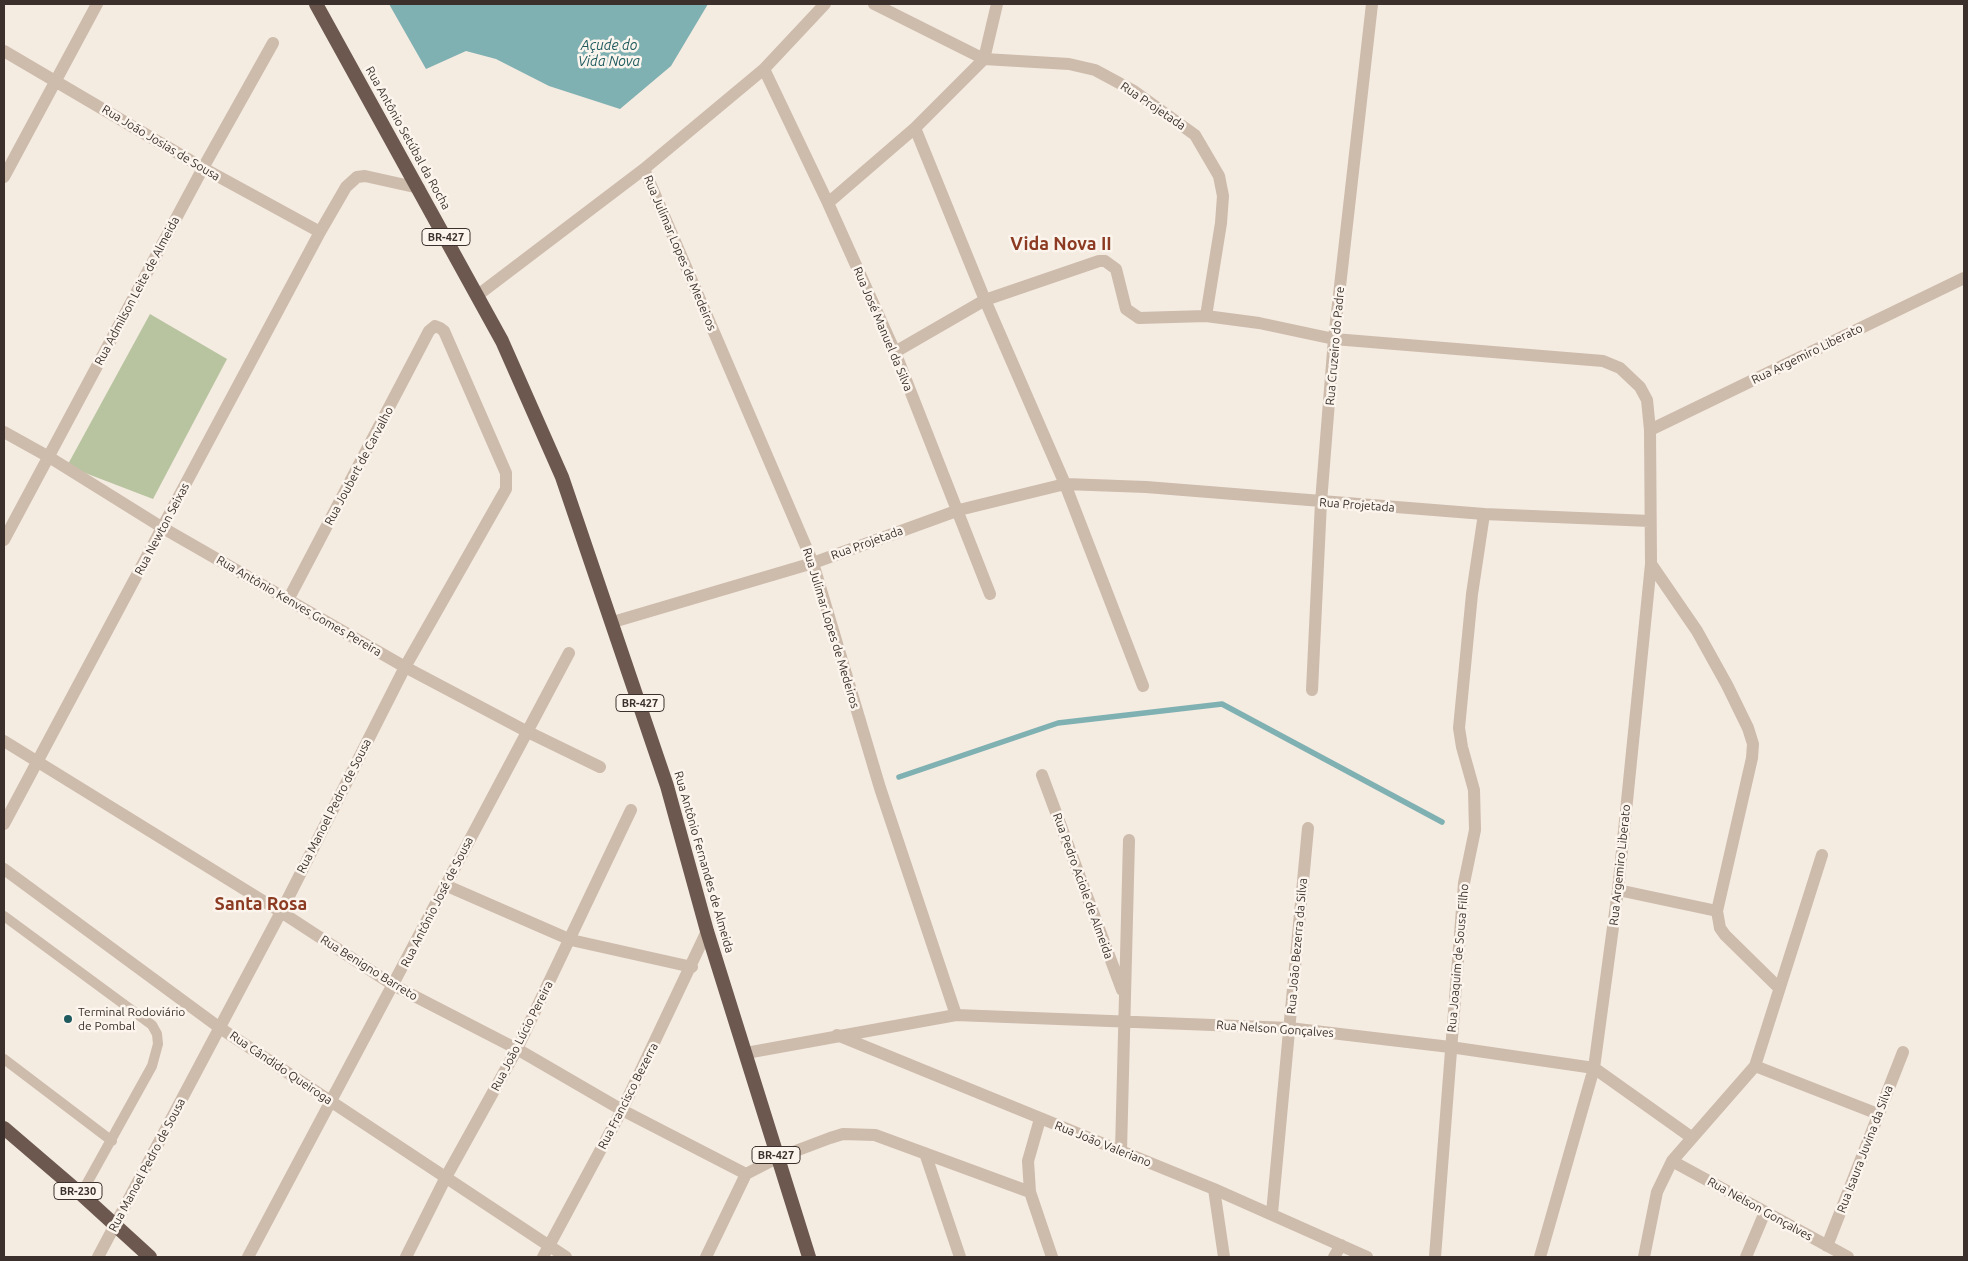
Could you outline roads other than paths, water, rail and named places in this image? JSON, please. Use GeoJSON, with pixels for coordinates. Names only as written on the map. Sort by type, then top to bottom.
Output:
{"type":"FeatureCollection","features":[{"type":"Feature","properties":{"kind":"highway","name":"Rua Antônio Setúbal da Rocha"},"geometry":{"type":"LineString","coordinates":[[316,4],[502,341],[562,477]]}},
{"type":"Feature","properties":{"kind":"highway","name":"Rua Antônio Fernandes de Almeida"},"geometry":{"type":"LineString","coordinates":[[562,477],[613,622],[667,786],[707,931],[809,1257]]}},
{"type":"Feature","properties":{"kind":"highway","name":"BR-230"},"geometry":{"type":"LineString","coordinates":[[4,1128],[81,1194],[150,1257]]}},
{"type":"Feature","properties":{"kind":"street"},"geometry":{"type":"LineString","coordinates":[[4,176],[97,4]]}},
{"type":"Feature","properties":{"kind":"street"},"geometry":{"type":"LineString","coordinates":[[478,295],[644,169],[764,69],[824,4]]}},
{"type":"Feature","properties":{"kind":"street","name":"Rua Projetada"},"geometry":{"type":"LineString","coordinates":[[874,4],[984,59],[1069,64],[1095,70],[1134,91],[1195,135],[1219,176],[1223,196],[1221,223],[1206,316]]}},
{"type":"Feature","properties":{"kind":"street"},"geometry":{"type":"LineString","coordinates":[[828,203],[916,128],[984,59],[997,4]]}},
{"type":"Feature","properties":{"kind":"street","name":"Rua Cruzeiro do Padre"},"geometry":{"type":"LineString","coordinates":[[1312,690],[1321,502],[1334,339],[1372,4]]}},
{"type":"Feature","properties":{"kind":"street","name":"Rua Admilson Leite de Almeida"},"geometry":{"type":"LineString","coordinates":[[4,540],[203,168],[273,43]]}},
{"type":"Feature","properties":{"kind":"street","name":"Rua João Josias de Sousa"},"geometry":{"type":"LineString","coordinates":[[4,51],[203,168],[320,232]]}},
{"type":"Feature","properties":{"kind":"street","name":"Rua José Manuel da Silva"},"geometry":{"type":"LineString","coordinates":[[764,69],[828,203],[894,352],[959,510],[990,594]]}},
{"type":"Feature","properties":{"kind":"street"},"geometry":{"type":"LineString","coordinates":[[916,128],[985,300],[1065,484],[1143,686]]}},
{"type":"Feature","properties":{"kind":"street","name":"Rua Julimar Lopes de Medeiros"},"geometry":{"type":"LineString","coordinates":[[644,169],[813,563],[880,788],[956,1015]]}},
{"type":"Feature","properties":{"kind":"street","name":"Rua Newton Seixas"},"geometry":{"type":"LineString","coordinates":[[4,824],[320,232],[346,187],[357,177],[365,176],[419,188]]}},
{"type":"Feature","properties":{"kind":"street","name":"Rua Argemiro Liberato"},"geometry":{"type":"LineString","coordinates":[[985,300],[1099,261],[1105,261],[1116,268],[1126,309],[1139,318],[1206,316],[1259,323],[1334,339],[1603,361],[1620,368],[1640,387],[1647,400],[1650,430],[1651,564],[1618,890],[1594,1068],[1540,1257]]}},
{"type":"Feature","properties":{"kind":"street","name":"Rua Argemiro Liberato"},"geometry":{"type":"LineString","coordinates":[[1650,430],[1964,278]]}},
{"type":"Feature","properties":{"kind":"street"},"geometry":{"type":"LineString","coordinates":[[894,352],[985,300]]}},
{"type":"Feature","properties":{"kind":"street","name":"Rua Joubert de Carvalho"},"geometry":{"type":"LineString","coordinates":[[288,600],[429,331],[435,326],[444,331],[506,473],[506,489]]}},
{"type":"Feature","properties":{"kind":"street","name":"Rua Antônio Kenves Gomes Pereira"},"geometry":{"type":"LineString","coordinates":[[4,432],[49,457],[163,528],[405,666],[526,731],[600,767]]}},
{"type":"Feature","properties":{"kind":"street","name":"Rua Projetada"},"geometry":{"type":"LineString","coordinates":[[613,622],[813,563],[959,510],[1065,484],[1146,487],[1484,514],[1650,521]]}},
{"type":"Feature","properties":{"kind":"street","name":"Rua Manoel Pedro de Sousa"},"geometry":{"type":"LineString","coordinates":[[98,1257],[281,912],[405,666],[506,489]]}},
{"type":"Feature","properties":{"kind":"street","name":"Rua Joaquim de Sousa Filho"},"geometry":{"type":"LineString","coordinates":[[1435,1257],[1464,883],[1475,830],[1474,790],[1462,747],[1460,714],[1472,594],[1484,514]]}},
{"type":"Feature","properties":{"kind":"street"},"geometry":{"type":"LineString","coordinates":[[1651,564],[1697,631],[1748,728],[1753,744],[1752,758],[1717,910],[1720,928],[1778,988]]}},
{"type":"Feature","properties":{"kind":"street","name":"Rua Antônio José de Sousa"},"geometry":{"type":"LineString","coordinates":[[248,1257],[569,653]]}},
{"type":"Feature","properties":{"kind":"street","name":"Rua Benigno Barreto"},"geometry":{"type":"LineString","coordinates":[[4,741],[281,912],[394,985],[517,1048],[622,1110],[746,1174]]}},
{"type":"Feature","properties":{"kind":"street","name":"Rua Pedro Aciole de Almeida"},"geometry":{"type":"LineString","coordinates":[[1042,775],[1124,997]]}},
{"type":"Feature","properties":{"kind":"street","name":"Rua João Lúcio Pereira"},"geometry":{"type":"LineString","coordinates":[[406,1257],[446,1177],[517,1048],[571,940],[631,810]]}},
{"type":"Feature","properties":{"kind":"street","name":"Rua Joāo Bezerra da Silva"},"geometry":{"type":"LineString","coordinates":[[1272,1213],[1308,828]]}},
{"type":"Feature","properties":{"kind":"street","name":"Rua Pedro Aciole de Almeida"},"geometry":{"type":"LineString","coordinates":[[1121,1151],[1129,840]]}},
{"type":"Feature","properties":{"kind":"street"},"geometry":{"type":"LineString","coordinates":[[1644,1257],[1657,1192],[1672,1161],[1754,1066],[1822,855]]}},
{"type":"Feature","properties":{"kind":"street","name":"Rua Cândido Queiroga"},"geometry":{"type":"LineString","coordinates":[[4,870],[220,1028],[566,1257]]}},
{"type":"Feature","properties":{"kind":"street"},"geometry":{"type":"LineString","coordinates":[[445,885],[571,940],[692,967]]}},
{"type":"Feature","properties":{"kind":"street"},"geometry":{"type":"LineString","coordinates":[[1618,890],[1717,910]]}},
{"type":"Feature","properties":{"kind":"street","name":"Rua Francisco Bezerra"},"geometry":{"type":"LineString","coordinates":[[543,1257],[622,1110],[692,967],[707,931]]}},
{"type":"Feature","properties":{"kind":"street","name":"Rua Nelson Gonçalves"},"geometry":{"type":"LineString","coordinates":[[746,1052],[956,1015],[1289,1028],[1450,1047],[1594,1068],[1691,1137]]}},
{"type":"Feature","properties":{"kind":"street","name":"Rua João Valeriano"},"geometry":{"type":"LineString","coordinates":[[836,1035],[1272,1213],[1367,1257]]}},
{"type":"Feature","properties":{"kind":"street","name":"Rua Isaura Juvina da Silva"},"geometry":{"type":"LineString","coordinates":[[1827,1246],[1903,1052]]}},
{"type":"Feature","properties":{"kind":"street"},"geometry":{"type":"LineString","coordinates":[[1754,1066],[1878,1114]]}},
{"type":"Feature","properties":{"kind":"street"},"geometry":{"type":"LineString","coordinates":[[1040,1119],[1028,1161],[1030,1192],[1052,1257]]}},
{"type":"Feature","properties":{"kind":"street"},"geometry":{"type":"LineString","coordinates":[[706,1257],[746,1174],[777,1158],[830,1138],[865,1133],[1030,1192]]}},
{"type":"Feature","properties":{"kind":"street"},"geometry":{"type":"LineString","coordinates":[[925,1153],[960,1257]]}},
{"type":"Feature","properties":{"kind":"street","name":"Rua Nelson Gonçalves"},"geometry":{"type":"LineString","coordinates":[[1672,1161],[1848,1257]]}},
{"type":"Feature","properties":{"kind":"street"},"geometry":{"type":"LineString","coordinates":[[1214,1189],[1224,1257]]}},
{"type":"Feature","properties":{"kind":"street"},"geometry":{"type":"LineString","coordinates":[[1746,1257],[1765,1212]]}},
{"type":"Feature","properties":{"kind":"street"},"geometry":{"type":"LineString","coordinates":[[1334,1257],[1342,1246]]}},
{"type":"Feature","properties":{"kind":"lane"},"geometry":{"type":"LineString","coordinates":[[4,916],[152,1025],[157,1034],[158,1044],[152,1066],[81,1194]]}},
{"type":"Feature","properties":{"kind":"lane"},"geometry":{"type":"LineString","coordinates":[[4,1059],[112,1141]]}},
{"type":"Feature","properties":{"kind":"water","name":"Açude do Vida Nova"},"geometry":{"type":"Polygon","coordinates":[[[389,4],[708,4],[671,66],[620,109],[549,86],[496,59],[466,51],[426,69],[389,4]]]}},
{"type":"Feature","properties":{"kind":"waterway"},"geometry":{"type":"LineString","coordinates":[[899,777],[1058,723],[1222,704],[1442,822]]}},
{"type":"Feature","properties":{"kind":"place","name":"Terminal Rodoviário de Pombal"},"geometry":{"type":"Point","coordinates":[68,1019]}},
{"type":"Feature","properties":{"kind":"district","name":"Vida Nova II"},"geometry":{"type":"Point","coordinates":[1061,244]}},
{"type":"Feature","properties":{"kind":"district","name":"Santa Rosa"},"geometry":{"type":"Point","coordinates":[261,904]}}]}
